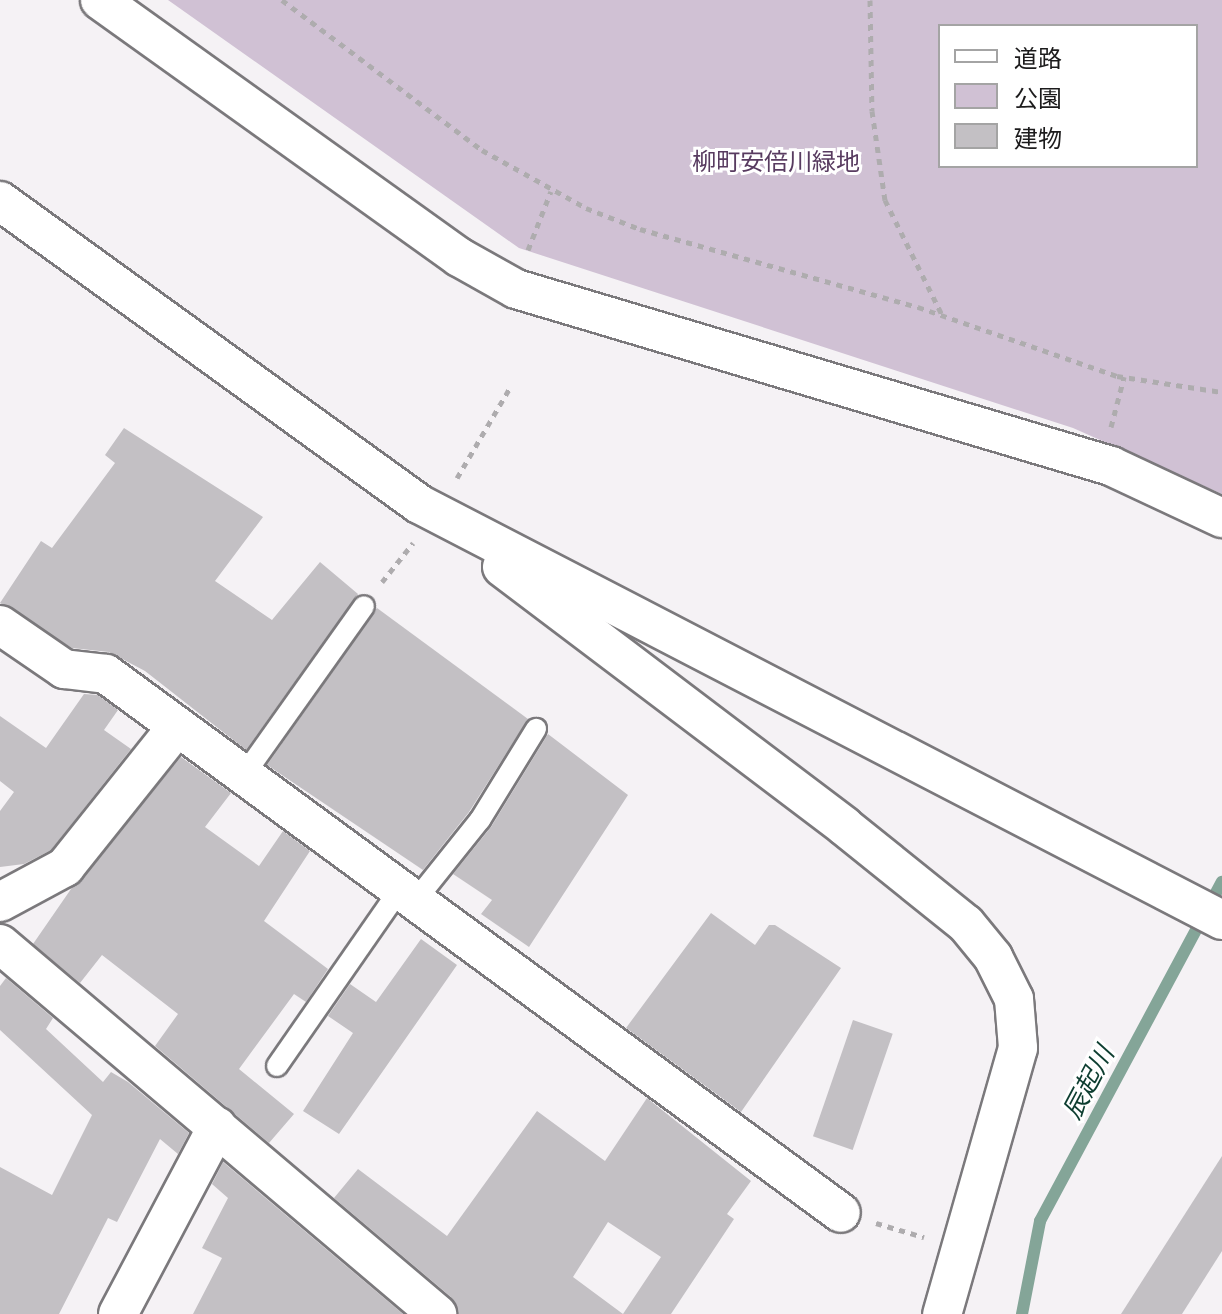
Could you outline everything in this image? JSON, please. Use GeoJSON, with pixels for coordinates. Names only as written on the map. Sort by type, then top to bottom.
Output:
{"type":"FeatureCollection","features":[{"type":"Feature","properties":{"kind":"street"},"geometry":{"type":"LineString","coordinates":[[100,0],[459,257],[512,287],[1101,463],[1222,518]]}},
{"type":"Feature","properties":{"kind":"street"},"geometry":{"type":"LineString","coordinates":[[0,201],[419,504],[844,826],[966,924],[993,957],[1014,999],[1018,1048],[942,1314]]}},
{"type":"Feature","properties":{"kind":"street"},"geometry":{"type":"LineString","coordinates":[[419,504],[1222,920]]}},
{"type":"Feature","properties":{"kind":"street"},"geometry":{"type":"LineString","coordinates":[[0,625],[64,669],[106,674],[841,1213]]}},
{"type":"Feature","properties":{"kind":"street"},"geometry":{"type":"LineString","coordinates":[[0,902],[65,867],[176,728]]}},
{"type":"Feature","properties":{"kind":"street"},"geometry":{"type":"LineString","coordinates":[[0,944],[437,1314]]}},
{"type":"Feature","properties":{"kind":"street"},"geometry":{"type":"LineString","coordinates":[[118,1314],[217,1127]]}},
{"type":"Feature","properties":{"kind":"lane"},"geometry":{"type":"LineString","coordinates":[[244,775],[364,606]]}},
{"type":"Feature","properties":{"kind":"lane"},"geometry":{"type":"LineString","coordinates":[[277,1066],[408,895],[480,820],[536,729]]}},
{"type":"Feature","properties":{"kind":"path"},"geometry":{"type":"LineString","coordinates":[[282,0],[482,150],[551,191],[640,229],[942,315],[1124,377],[1222,392]]}},
{"type":"Feature","properties":{"kind":"path"},"geometry":{"type":"LineString","coordinates":[[870,0],[873,123],[885,200],[942,315]]}},
{"type":"Feature","properties":{"kind":"path"},"geometry":{"type":"LineString","coordinates":[[512,287],[551,191]]}},
{"type":"Feature","properties":{"kind":"path"},"geometry":{"type":"LineString","coordinates":[[1101,463],[1124,377]]}},
{"type":"Feature","properties":{"kind":"path"},"geometry":{"type":"LineString","coordinates":[[841,1213],[960,1247]]}},
{"type":"Feature","properties":{"kind":"green space","name":"柳町安倍川緑地"},"geometry":{"type":"Polygon","coordinates":[[[168,0],[1222,0],[1222,494],[1073,428],[519,248],[168,0]]]}},
{"type":"Feature","properties":{"kind":"building"},"geometry":{"type":"Polygon","coordinates":[[[124,428],[263,517],[215,581],[272,620],[320,562],[358,594],[246,750],[145,671],[109,652],[72,648],[0,603],[41,541],[52,548],[115,463],[105,455],[124,428]]]}},
{"type":"Feature","properties":{"kind":"building"},"geometry":{"type":"Polygon","coordinates":[[[377,608],[528,719],[469,812],[423,870],[267,765],[377,608]]]}},
{"type":"Feature","properties":{"kind":"building"},"geometry":{"type":"Polygon","coordinates":[[[84,694],[98,695],[118,710],[104,730],[131,749],[51,850],[24,864],[0,867],[0,811],[14,792],[0,781],[0,716],[46,748],[84,694]]]}},
{"type":"Feature","properties":{"kind":"building"},"geometry":{"type":"Polygon","coordinates":[[[548,734],[628,795],[529,947],[481,914],[492,900],[453,874],[491,827],[548,734]]]}},
{"type":"Feature","properties":{"kind":"building"},"geometry":{"type":"Polygon","coordinates":[[[181,757],[231,793],[205,827],[259,866],[283,831],[310,851],[264,921],[328,969],[306,1002],[294,994],[239,1069],[294,1114],[269,1143],[155,1046],[178,1014],[102,955],[80,983],[33,944],[71,889],[181,757]]]}},
{"type":"Feature","properties":{"kind":"building"},"geometry":{"type":"Polygon","coordinates":[[[711,913],[755,945],[769,925],[775,925],[841,968],[741,1112],[626,1028],[711,913]]]}},
{"type":"Feature","properties":{"kind":"building"},"geometry":{"type":"Polygon","coordinates":[[[421,939],[457,965],[339,1134],[303,1111],[353,1033],[328,1016],[350,984],[376,1002],[421,939]]]}},
{"type":"Feature","properties":{"kind":"building"},"geometry":{"type":"Polygon","coordinates":[[[6,978],[53,1018],[46,1029],[103,1082],[111,1072],[128,1082],[189,1133],[178,1154],[160,1139],[117,1222],[108,1218],[59,1314],[0,1314],[0,1167],[52,1195],[92,1115],[0,1030],[0,986],[6,978]]]}},
{"type":"Feature","properties":{"kind":"building"},"geometry":{"type":"Polygon","coordinates":[[[853,1020],[893,1034],[853,1150],[813,1136],[853,1020]]]}},
{"type":"Feature","properties":{"kind":"building"},"geometry":{"type":"Polygon","coordinates":[[[647,1098],[751,1181],[727,1214],[734,1219],[671,1314],[623,1314],[458,1314],[451,1297],[334,1198],[358,1169],[447,1236],[537,1111],[605,1161],[647,1098]],[[608,1222],[573,1277],[623,1314],[661,1257],[608,1222]]]}},
{"type":"Feature","properties":{"kind":"building"},"geometry":{"type":"Polygon","coordinates":[[[1222,1156],[1222,1251],[1182,1314],[1121,1314],[1222,1156]]]}},
{"type":"Feature","properties":{"kind":"building"},"geometry":{"type":"Polygon","coordinates":[[[223,1162],[403,1314],[193,1314],[222,1258],[202,1248],[228,1198],[212,1184],[223,1162]]]}},
{"type":"Feature","properties":{"kind":"waterway","name":"辰起川"},"geometry":{"type":"LineString","coordinates":[[1022,1314],[1040,1221],[1222,882]]}}]}
